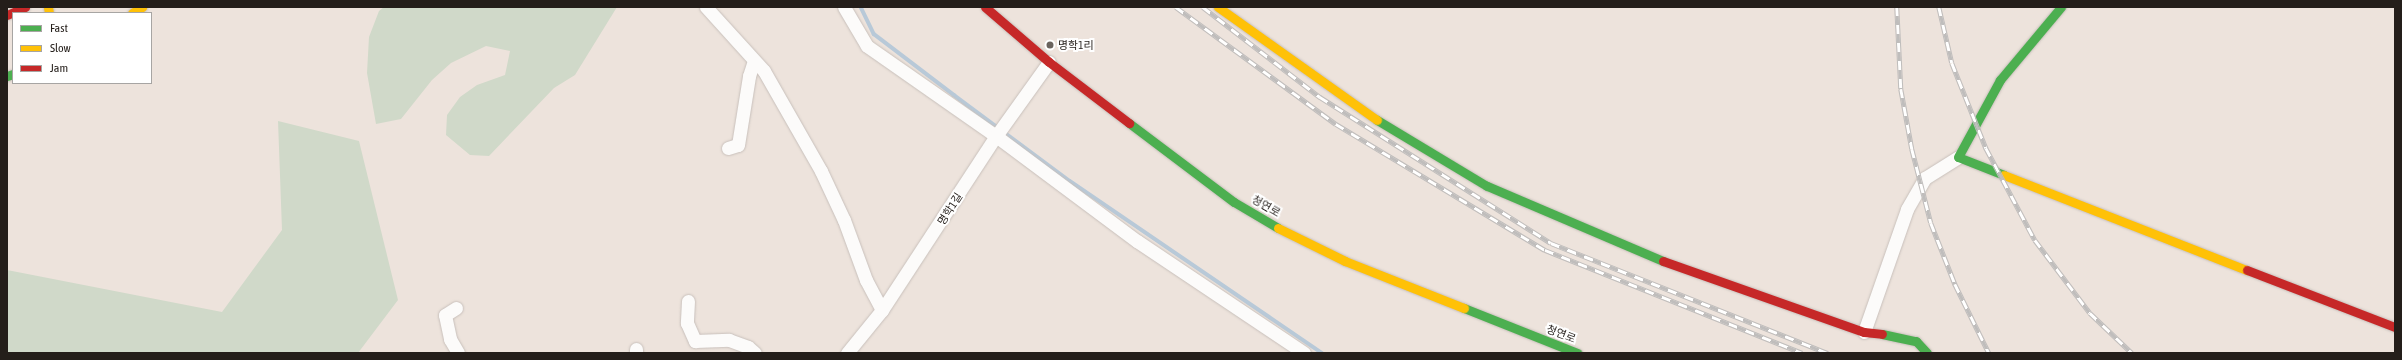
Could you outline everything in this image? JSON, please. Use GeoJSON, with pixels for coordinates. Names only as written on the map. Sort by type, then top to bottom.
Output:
{"type":"FeatureCollection","features":[{"type":"Feature","properties":{"kind":"main road"},"geometry":{"type":"LineString","coordinates":[[15,12],[25,7]]}},
{"type":"Feature","properties":{"kind":"main road","name":"청연로"},"geometry":{"type":"LineString","coordinates":[[985,7],[1049,62],[1195,175],[1234,202],[1280,228],[1346,261],[1555,350],[1577,353]]}},
{"type":"Feature","properties":{"kind":"main road"},"geometry":{"type":"LineString","coordinates":[[1218,7],[1400,135],[1487,186],[1605,238],[1677,266],[1864,332],[1906,337],[1916,341],[1927,353]]}},
{"type":"Feature","properties":{"kind":"main road"},"geometry":{"type":"LineString","coordinates":[[2061,7],[2000,80],[1958,157],[2395,327]]}},
{"type":"Feature","properties":{"kind":"street"},"geometry":{"type":"LineString","coordinates":[[706,7],[764,71],[821,171],[844,220],[869,286],[882,310]]}},
{"type":"Feature","properties":{"kind":"street"},"geometry":{"type":"LineString","coordinates":[[844,7],[868,46],[996,136],[1137,241],[1304,353]]}},
{"type":"Feature","properties":{"kind":"street"},"geometry":{"type":"LineString","coordinates":[[728,148],[738,145],[749,76],[754,61]]}},
{"type":"Feature","properties":{"kind":"street","name":"명학1길"},"geometry":{"type":"LineString","coordinates":[[847,353],[882,310],[996,136],[1049,62]]}},
{"type":"Feature","properties":{"kind":"street"},"geometry":{"type":"LineString","coordinates":[[1864,332],[1907,208],[1925,178],[1958,157]]}},
{"type":"Feature","properties":{"kind":"street"},"geometry":{"type":"LineString","coordinates":[[688,301],[687,323],[695,341],[729,340],[748,346],[755,353]]}},
{"type":"Feature","properties":{"kind":"street"},"geometry":{"type":"LineString","coordinates":[[456,308],[445,314],[450,339],[458,353]]}},
{"type":"Feature","properties":{"kind":"green space"},"geometry":{"type":"Polygon","coordinates":[[[384,7],[617,7],[575,75],[554,88],[489,156],[470,155],[446,135],[447,115],[460,97],[477,85],[505,75],[510,51],[486,46],[451,63],[432,80],[401,119],[376,124],[367,73],[369,37],[379,11],[384,7]]]}},
{"type":"Feature","properties":{"kind":"green space"},"geometry":{"type":"Polygon","coordinates":[[[278,121],[359,141],[398,300],[358,353],[7,353],[7,270],[222,312],[282,230],[278,121]]]}},
{"type":"Feature","properties":{"kind":"waterway"},"geometry":{"type":"LineString","coordinates":[[861,7],[874,34],[954,95],[1070,181],[1322,353]]}},
{"type":"Feature","properties":{"kind":"railway"},"geometry":{"type":"LineString","coordinates":[[1176,7],[1336,124],[1545,250],[1802,353]]}},
{"type":"Feature","properties":{"kind":"railway"},"geometry":{"type":"LineString","coordinates":[[1203,7],[1320,97],[1551,243],[1828,353]]}},
{"type":"Feature","properties":{"kind":"railway"},"geometry":{"type":"LineString","coordinates":[[1897,7],[1901,89],[1912,149],[1931,223],[1955,284],[1989,353]]}},
{"type":"Feature","properties":{"kind":"railway"},"geometry":{"type":"LineString","coordinates":[[1939,7],[1952,63],[1986,148],[2035,240],[2090,313],[2132,353]]}},
{"type":"Feature","properties":{"kind":"traffic: fast"},"geometry":{"type":"LineString","coordinates":[[2004,175],[1958,157],[2000,80],[2061,7]]}},
{"type":"Feature","properties":{"kind":"traffic: fast"},"geometry":{"type":"LineString","coordinates":[[7,76],[12,74]]}},
{"type":"Feature","properties":{"kind":"traffic: fast"},"geometry":{"type":"LineString","coordinates":[[1377,120],[1487,186],[1663,261]]}},
{"type":"Feature","properties":{"kind":"traffic: fast"},"geometry":{"type":"LineString","coordinates":[[1129,123],[1234,202],[1278,228]]}},
{"type":"Feature","properties":{"kind":"traffic: fast"},"geometry":{"type":"LineString","coordinates":[[1464,308],[1577,353]]}},
{"type":"Feature","properties":{"kind":"traffic: fast"},"geometry":{"type":"LineString","coordinates":[[1882,334],[1916,341],[1927,353]]}},
{"type":"Feature","properties":{"kind":"traffic: slow"},"geometry":{"type":"LineString","coordinates":[[48,7],[49,12]]}},
{"type":"Feature","properties":{"kind":"traffic: slow"},"geometry":{"type":"LineString","coordinates":[[134,12],[142,7]]}},
{"type":"Feature","properties":{"kind":"traffic: slow"},"geometry":{"type":"LineString","coordinates":[[1218,7],[1377,120]]}},
{"type":"Feature","properties":{"kind":"traffic: slow"},"geometry":{"type":"LineString","coordinates":[[2004,175],[2247,270]]}},
{"type":"Feature","properties":{"kind":"traffic: slow"},"geometry":{"type":"LineString","coordinates":[[1278,228],[1345,261],[1464,308]]}},
{"type":"Feature","properties":{"kind":"traffic: jam"},"geometry":{"type":"LineString","coordinates":[[14,12],[25,7]]}},
{"type":"Feature","properties":{"kind":"traffic: jam"},"geometry":{"type":"LineString","coordinates":[[985,7],[1049,62],[1129,123]]}},
{"type":"Feature","properties":{"kind":"traffic: jam"},"geometry":{"type":"LineString","coordinates":[[7,15],[12,13]]}},
{"type":"Feature","properties":{"kind":"traffic: jam"},"geometry":{"type":"LineString","coordinates":[[1663,261],[1864,332],[1882,334]]}},
{"type":"Feature","properties":{"kind":"traffic: jam"},"geometry":{"type":"LineString","coordinates":[[2247,270],[2395,327]]}},
{"type":"Feature","properties":{"kind":"place","name":"명학1리"},"geometry":{"type":"Point","coordinates":[1050,45]}}]}
